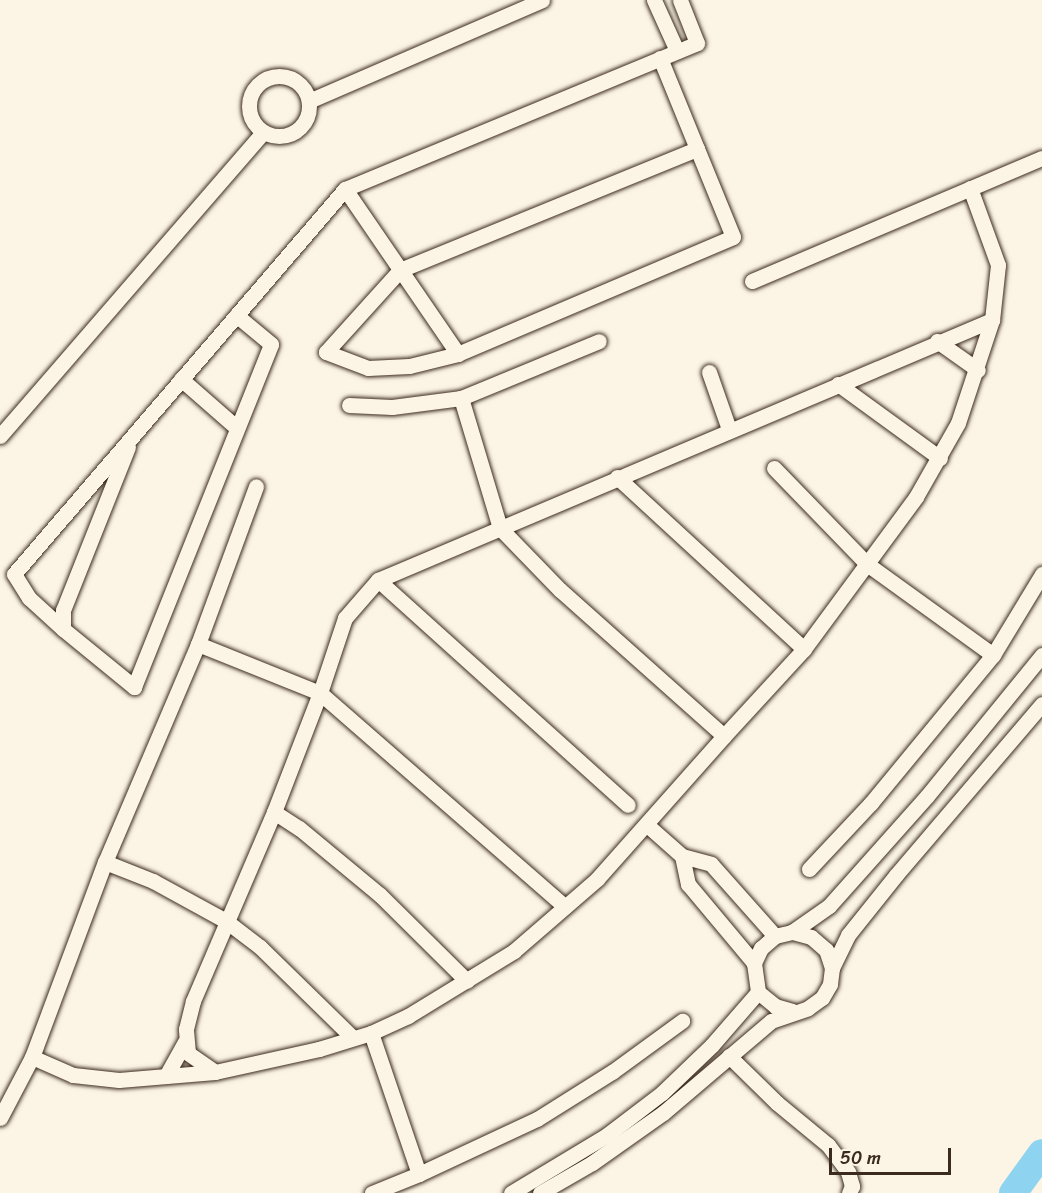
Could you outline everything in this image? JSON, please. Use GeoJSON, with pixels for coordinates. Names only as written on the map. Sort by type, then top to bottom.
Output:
{"type":"FeatureCollection","features":[{"type":"Feature","properties":{"kind":"street"},"geometry":{"type":"LineString","coordinates":[[309,101],[542,0]]}},
{"type":"Feature","properties":{"kind":"street"},"geometry":{"type":"LineString","coordinates":[[654,0],[677,51]]}},
{"type":"Feature","properties":{"kind":"street"},"geometry":{"type":"LineString","coordinates":[[236,315],[271,344],[134,687],[29,598],[14,574],[236,315],[345,189],[697,43],[680,0]]}},
{"type":"Feature","properties":{"kind":"street"},"geometry":{"type":"LineString","coordinates":[[660,58],[733,237],[458,354],[409,366],[368,368],[326,352],[400,270],[697,149]]}},
{"type":"Feature","properties":{"kind":"street"},"geometry":{"type":"LineString","coordinates":[[278,76],[295,80],[309,101],[306,120],[292,134],[273,136],[263,132],[249,111],[251,94],[262,81],[278,76]]}},
{"type":"Feature","properties":{"kind":"street"},"geometry":{"type":"LineString","coordinates":[[0,436],[263,132]]}},
{"type":"Feature","properties":{"kind":"street"},"geometry":{"type":"LineString","coordinates":[[752,281],[1042,158]]}},
{"type":"Feature","properties":{"kind":"street"},"geometry":{"type":"LineString","coordinates":[[32,1057],[73,1075],[119,1080],[215,1072],[370,1033],[467,981],[514,951],[597,879],[804,649],[867,564],[940,458],[978,370],[992,320],[998,265],[970,188]]}},
{"type":"Feature","properties":{"kind":"street"},"geometry":{"type":"LineString","coordinates":[[345,189],[458,354]]}},
{"type":"Feature","properties":{"kind":"street"},"geometry":{"type":"LineString","coordinates":[[166,1076],[185,1042],[193,1001],[274,812],[320,693],[345,618],[378,580],[729,429],[992,320]]}},
{"type":"Feature","properties":{"kind":"street"},"geometry":{"type":"LineString","coordinates":[[937,341],[978,370]]}},
{"type":"Feature","properties":{"kind":"street"},"geometry":{"type":"LineString","coordinates":[[349,405],[392,407],[461,398],[599,342]]}},
{"type":"Feature","properties":{"kind":"street"},"geometry":{"type":"LineString","coordinates":[[709,372],[729,429]]}},
{"type":"Feature","properties":{"kind":"street"},"geometry":{"type":"LineString","coordinates":[[181,379],[237,428]]}},
{"type":"Feature","properties":{"kind":"street"},"geometry":{"type":"LineString","coordinates":[[838,384],[940,458]]}},
{"type":"Feature","properties":{"kind":"street"},"geometry":{"type":"LineString","coordinates":[[461,398],[500,528],[560,590],[724,736]]}},
{"type":"Feature","properties":{"kind":"street"},"geometry":{"type":"LineString","coordinates":[[63,629],[63,610],[134,434]]}},
{"type":"Feature","properties":{"kind":"street"},"geometry":{"type":"LineString","coordinates":[[774,468],[867,564],[993,655]]}},
{"type":"Feature","properties":{"kind":"street"},"geometry":{"type":"LineString","coordinates":[[617,477],[804,649]]}},
{"type":"Feature","properties":{"kind":"street"},"geometry":{"type":"LineString","coordinates":[[0,1118],[32,1057],[105,862],[198,644],[256,486]]}},
{"type":"Feature","properties":{"kind":"street"},"geometry":{"type":"LineString","coordinates":[[809,869],[871,803],[993,655],[1042,574]]}},
{"type":"Feature","properties":{"kind":"street"},"geometry":{"type":"LineString","coordinates":[[378,580],[628,805]]}},
{"type":"Feature","properties":{"kind":"street"},"geometry":{"type":"LineString","coordinates":[[198,644],[320,693],[565,907]]}},
{"type":"Feature","properties":{"kind":"street"},"geometry":{"type":"LineString","coordinates":[[754,963],[761,948],[775,936],[792,932],[829,906],[927,796],[1042,655]]}},
{"type":"Feature","properties":{"kind":"street"},"geometry":{"type":"LineString","coordinates":[[540,1193],[592,1163],[663,1113],[771,1021],[792,1011],[808,1008],[822,998],[830,984],[832,968],[848,935],[896,875],[1042,704]]}},
{"type":"Feature","properties":{"kind":"street"},"geometry":{"type":"LineString","coordinates":[[274,812],[299,828],[380,894],[467,981]]}},
{"type":"Feature","properties":{"kind":"street"},"geometry":{"type":"LineString","coordinates":[[647,825],[682,856],[711,864],[775,936]]}},
{"type":"Feature","properties":{"kind":"street"},"geometry":{"type":"LineString","coordinates":[[682,856],[688,884],[754,963],[758,993],[775,1006],[792,1011]]}},
{"type":"Feature","properties":{"kind":"street"},"geometry":{"type":"LineString","coordinates":[[105,862],[153,881],[226,921],[260,947],[353,1038]]}},
{"type":"Feature","properties":{"kind":"street"},"geometry":{"type":"LineString","coordinates":[[792,932],[811,937],[826,950],[832,968]]}},
{"type":"Feature","properties":{"kind":"street"},"geometry":{"type":"LineString","coordinates":[[511,1193],[607,1136],[662,1092],[712,1045],[758,993]]}},
{"type":"Feature","properties":{"kind":"street"},"geometry":{"type":"LineString","coordinates":[[372,1193],[419,1174],[537,1119],[612,1072],[682,1021]]}},
{"type":"Feature","properties":{"kind":"street"},"geometry":{"type":"LineString","coordinates":[[370,1033],[419,1174]]}},
{"type":"Feature","properties":{"kind":"street"},"geometry":{"type":"LineString","coordinates":[[185,1042],[188,1053],[215,1072]]}},
{"type":"Feature","properties":{"kind":"street"},"geometry":{"type":"LineString","coordinates":[[729,1056],[777,1103],[828,1145],[848,1172],[852,1186],[849,1193]]}},
{"type":"Feature","properties":{"kind":"waterway"},"geometry":{"type":"LineString","coordinates":[[1013,1193],[1042,1153]]}}]}
